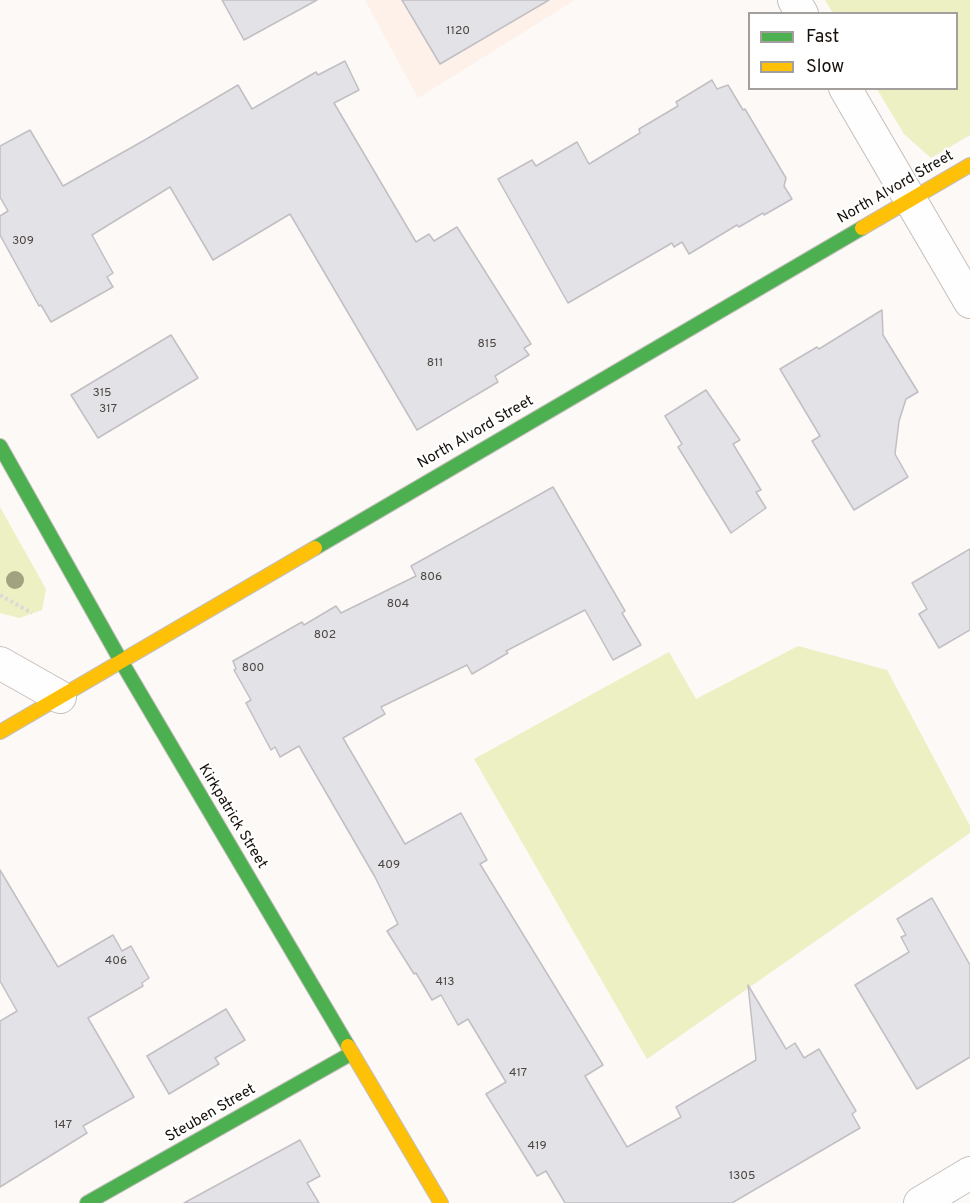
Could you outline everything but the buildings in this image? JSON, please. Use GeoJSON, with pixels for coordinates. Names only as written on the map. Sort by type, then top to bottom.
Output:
{"type":"FeatureCollection","features":[{"type":"Feature","properties":{"kind":"street"},"geometry":{"type":"LineString","coordinates":[[846,90],[970,302]]}},
{"type":"Feature","properties":{"kind":"street","name":"North Alvord Street"},"geometry":{"type":"LineString","coordinates":[[0,732],[970,165]]}},
{"type":"Feature","properties":{"kind":"street","name":"Kirkpatrick Street"},"geometry":{"type":"LineString","coordinates":[[0,446],[121,661],[441,1203]]}},
{"type":"Feature","properties":{"kind":"street"},"geometry":{"type":"LineString","coordinates":[[0,663],[60,697]]}},
{"type":"Feature","properties":{"kind":"street","name":"Steuben Street"},"geometry":{"type":"LineString","coordinates":[[87,1203],[352,1053]]}},
{"type":"Feature","properties":{"kind":"street"},"geometry":{"type":"LineString","coordinates":[[920,1203],[970,1173]]}},
{"type":"Feature","properties":{"kind":"path"},"geometry":{"type":"LineString","coordinates":[[0,595],[32,613]]}},
{"type":"Feature","properties":{"kind":"shaded area"},"geometry":{"type":"Polygon","coordinates":[[[365,0],[575,0],[418,98],[365,0]]]}},
{"type":"Feature","properties":{"kind":"green space"},"geometry":{"type":"Polygon","coordinates":[[[825,0],[970,0],[970,135],[931,158],[904,134],[878,90],[958,90],[958,12],[832,12],[825,0]]]}},
{"type":"Feature","properties":{"kind":"green space"},"geometry":{"type":"Polygon","coordinates":[[[0,507],[46,589],[42,610],[19,618],[0,613],[0,507]]]}},
{"type":"Feature","properties":{"kind":"green space"},"geometry":{"type":"Polygon","coordinates":[[[798,646],[887,670],[970,826],[970,833],[647,1059],[474,759],[669,652],[696,699],[798,646]]]}},
{"type":"Feature","properties":{"kind":"traffic: fast"},"geometry":{"type":"LineString","coordinates":[[315,548],[862,228]]}},
{"type":"Feature","properties":{"kind":"traffic: fast"},"geometry":{"type":"LineString","coordinates":[[0,446],[121,661],[348,1046]]}},
{"type":"Feature","properties":{"kind":"traffic: fast"},"geometry":{"type":"LineString","coordinates":[[87,1203],[352,1053]]}},
{"type":"Feature","properties":{"kind":"traffic: slow"},"geometry":{"type":"LineString","coordinates":[[862,228],[970,165]]}},
{"type":"Feature","properties":{"kind":"traffic: slow"},"geometry":{"type":"LineString","coordinates":[[0,732],[315,548]]}},
{"type":"Feature","properties":{"kind":"traffic: slow"},"geometry":{"type":"LineString","coordinates":[[348,1046],[441,1203]]}}]}
